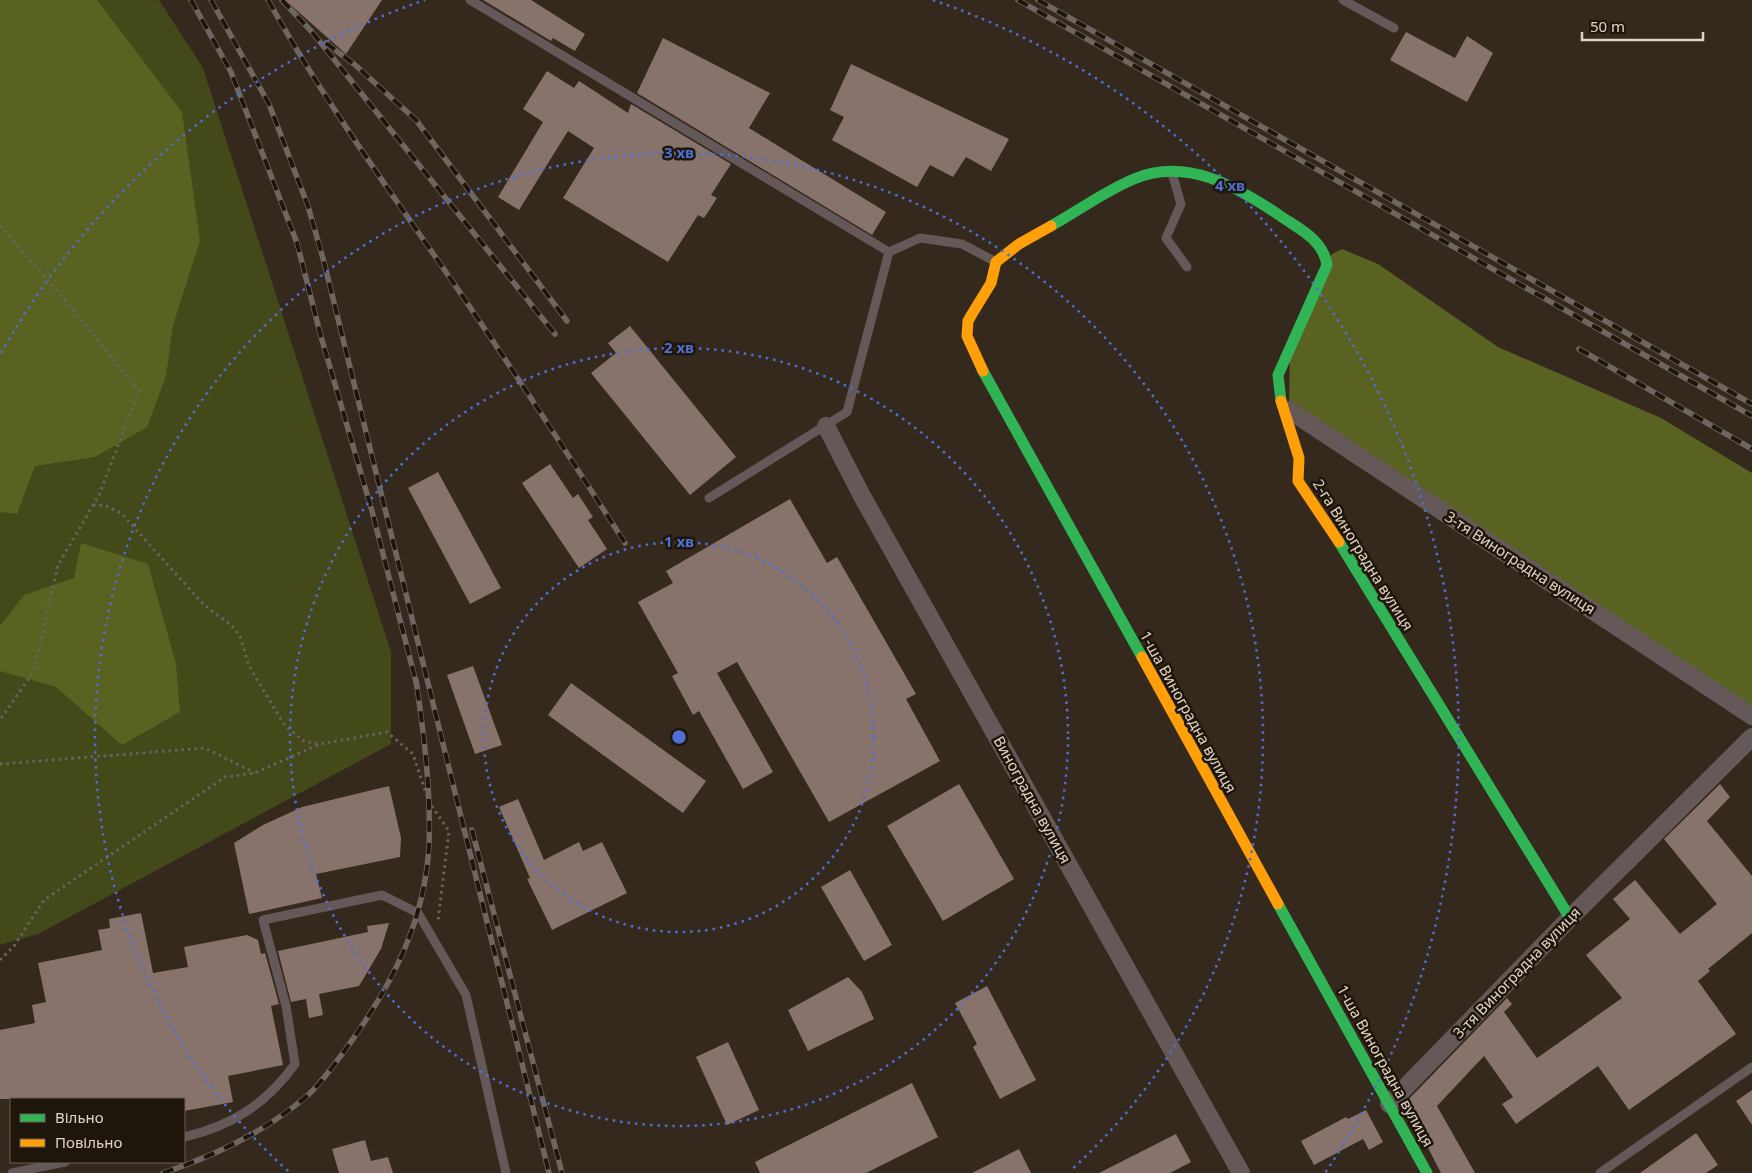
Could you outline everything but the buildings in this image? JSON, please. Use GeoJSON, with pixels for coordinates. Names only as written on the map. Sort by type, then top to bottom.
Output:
{"type":"FeatureCollection","features":[{"type":"Feature","properties":{"kind":"street","name":"2-га Виноградна вулиця"},"geometry":{"type":"LineString","coordinates":[[996,262],[1019,244],[1132,180],[1152,173],[1171,170],[1198,174],[1223,182],[1318,242],[1325,252],[1328,265],[1278,375],[1279,394],[1298,458],[1298,481],[1350,559],[1570,918]]}},
{"type":"Feature","properties":{"kind":"street","name":"1-ша Виноградна вулиця"},"geometry":{"type":"LineString","coordinates":[[996,262],[996,276],[966,328],[974,355],[1427,1173]]}},
{"type":"Feature","properties":{"kind":"street","name":"3-тя Виноградна вулиця"},"geometry":{"type":"LineString","coordinates":[[1289,410],[1752,716]]}},
{"type":"Feature","properties":{"kind":"street","name":"Виноградна вулиця"},"geometry":{"type":"LineString","coordinates":[[826,426],[862,496],[1241,1173]]}},
{"type":"Feature","properties":{"kind":"street","name":"3-тя Виноградна вулиця"},"geometry":{"type":"LineString","coordinates":[[1389,1104],[1570,918],[1752,737]]}},
{"type":"Feature","properties":{"kind":"lane"},"geometry":{"type":"LineString","coordinates":[[470,0],[889,252]]}},
{"type":"Feature","properties":{"kind":"lane"},"geometry":{"type":"LineString","coordinates":[[1342,0],[1394,28]]}},
{"type":"Feature","properties":{"kind":"lane"},"geometry":{"type":"LineString","coordinates":[[1171,170],[1181,204],[1166,238],[1187,267]]}},
{"type":"Feature","properties":{"kind":"lane"},"geometry":{"type":"LineString","coordinates":[[889,252],[920,238],[962,244],[996,262]]}},
{"type":"Feature","properties":{"kind":"lane"},"geometry":{"type":"LineString","coordinates":[[709,498],[848,412],[889,252]]}},
{"type":"Feature","properties":{"kind":"lane"},"geometry":{"type":"LineString","coordinates":[[185,1137],[215,1129],[251,1110],[279,1086],[295,1064],[286,1006],[263,920],[382,895],[418,914],[466,995],[506,1173]]}},
{"type":"Feature","properties":{"kind":"lane"},"geometry":{"type":"LineString","coordinates":[[1600,1173],[1752,1067]]}},
{"type":"Feature","properties":{"kind":"lane"},"geometry":{"type":"LineString","coordinates":[[12,1173],[60,1163]]}},
{"type":"Feature","properties":{"kind":"path"},"geometry":{"type":"LineString","coordinates":[[0,226],[55,288],[139,391],[92,506],[58,565],[34,672],[0,720]]}},
{"type":"Feature","properties":{"kind":"path"},"geometry":{"type":"LineString","coordinates":[[92,506],[106,506],[121,513],[202,604],[231,625],[240,636],[249,666],[285,726],[304,741],[320,744]]}},
{"type":"Feature","properties":{"kind":"path"},"geometry":{"type":"LineString","coordinates":[[0,960],[14,946],[44,900],[225,777],[255,774],[320,744],[387,732],[413,754],[429,802],[449,831],[436,945]]}},
{"type":"Feature","properties":{"kind":"path"},"geometry":{"type":"LineString","coordinates":[[0,764],[205,748],[255,774]]}},
{"type":"Feature","properties":{"kind":"green space"},"geometry":{"type":"Polygon","coordinates":[[[0,0],[159,0],[203,68],[391,652],[391,744],[38,934],[0,945],[0,0]]]}},
{"type":"Feature","properties":{"kind":"green space"},"geometry":{"type":"Polygon","coordinates":[[[0,0],[97,0],[182,112],[200,241],[173,325],[166,376],[147,427],[95,457],[35,466],[17,514],[0,512],[0,0]]]}},
{"type":"Feature","properties":{"kind":"green space"},"geometry":{"type":"Polygon","coordinates":[[[1342,249],[1378,264],[1498,347],[1661,418],[1752,473],[1752,716],[1289,410],[1290,336],[1332,254],[1342,249]]]}},
{"type":"Feature","properties":{"kind":"green space"},"geometry":{"type":"Polygon","coordinates":[[[81,543],[148,564],[176,664],[180,712],[122,745],[56,687],[0,671],[0,626],[24,595],[74,578],[81,543]]]}},
{"type":"Feature","properties":{"kind":"railway"},"geometry":{"type":"LineString","coordinates":[[191,0],[231,72],[297,243],[320,333],[372,511],[417,686]]}},
{"type":"Feature","properties":{"kind":"railway"},"geometry":{"type":"LineString","coordinates":[[211,0],[269,104],[308,206],[324,262],[549,1173]]}},
{"type":"Feature","properties":{"kind":"railway"},"geometry":{"type":"LineString","coordinates":[[268,0],[308,68],[350,133],[486,331],[625,543]]}},
{"type":"Feature","properties":{"kind":"railway"},"geometry":{"type":"LineString","coordinates":[[282,0],[312,32],[555,334]]}},
{"type":"Feature","properties":{"kind":"railway"},"geometry":{"type":"LineString","coordinates":[[1018,0],[1752,416]]}},
{"type":"Feature","properties":{"kind":"railway"},"geometry":{"type":"LineString","coordinates":[[1038,0],[1752,404]]}},
{"type":"Feature","properties":{"kind":"railway"},"geometry":{"type":"LineString","coordinates":[[326,43],[354,64],[416,120],[567,321]]}},
{"type":"Feature","properties":{"kind":"railway"},"geometry":{"type":"LineString","coordinates":[[1579,349],[1752,449]]}},
{"type":"Feature","properties":{"kind":"railway"},"geometry":{"type":"LineString","coordinates":[[163,1173],[202,1159],[240,1141],[276,1120],[308,1095],[326,1075],[353,1039],[382,994],[394,971],[414,923],[421,898],[429,845],[428,783],[416,680]]}},
{"type":"Feature","properties":{"kind":"railway"},"geometry":{"type":"LineString","coordinates":[[472,830],[562,1173]]}},
{"type":"Feature","properties":{"kind":"traffic: fast"},"geometry":{"type":"LineString","coordinates":[[1051,226],[1102,195],[1134,179],[1153,173],[1173,171],[1191,173],[1228,185],[1263,204],[1309,235],[1321,248],[1327,265],[1278,375],[1281,401]]}},
{"type":"Feature","properties":{"kind":"traffic: fast"},"geometry":{"type":"LineString","coordinates":[[983,371],[1142,657]]}},
{"type":"Feature","properties":{"kind":"traffic: fast"},"geometry":{"type":"LineString","coordinates":[[1339,542],[1570,918]]}},
{"type":"Feature","properties":{"kind":"traffic: fast"},"geometry":{"type":"LineString","coordinates":[[1278,904],[1427,1173]]}},
{"type":"Feature","properties":{"kind":"traffic: slow"},"geometry":{"type":"LineString","coordinates":[[983,371],[967,336],[968,321],[991,283],[996,262],[1019,244],[1051,226]]}},
{"type":"Feature","properties":{"kind":"traffic: slow"},"geometry":{"type":"LineString","coordinates":[[1281,401],[1299,458],[1298,481],[1339,542]]}},
{"type":"Feature","properties":{"kind":"traffic: slow"},"geometry":{"type":"LineString","coordinates":[[1142,657],[1278,904]]}}]}
